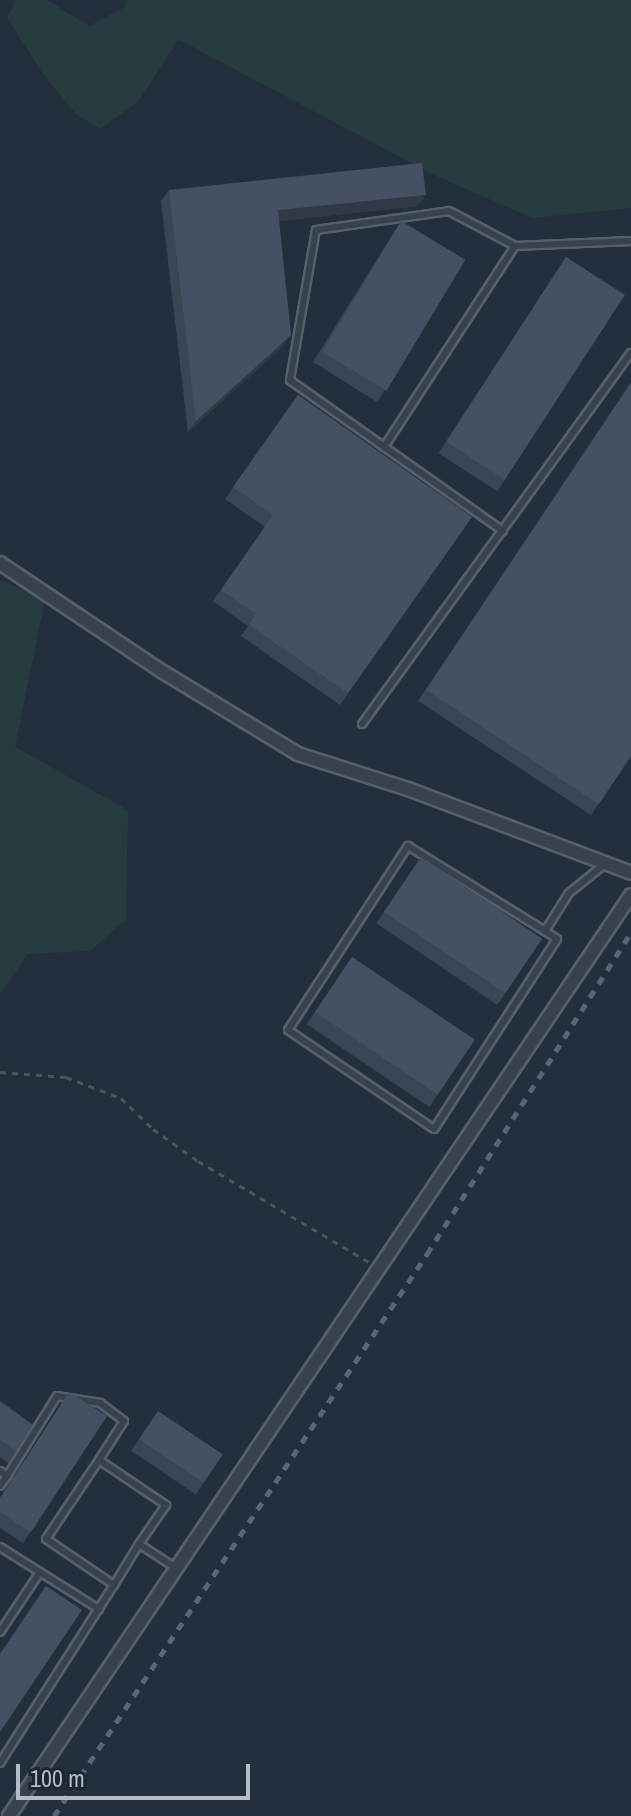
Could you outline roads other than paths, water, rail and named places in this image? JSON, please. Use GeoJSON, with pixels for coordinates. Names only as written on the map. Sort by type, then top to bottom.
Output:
{"type":"FeatureCollection","features":[{"type":"Feature","properties":{"kind":"street"},"geometry":{"type":"LineString","coordinates":[[0,563],[163,672],[298,754],[408,789],[631,873]]}},
{"type":"Feature","properties":{"kind":"street"},"geometry":{"type":"LineString","coordinates":[[9,1816],[631,895]]}},
{"type":"Feature","properties":{"kind":"lane"},"geometry":{"type":"LineString","coordinates":[[503,531],[290,380],[316,230],[449,211],[515,246],[631,241]]}},
{"type":"Feature","properties":{"kind":"lane"},"geometry":{"type":"LineString","coordinates":[[384,447],[515,246]]}},
{"type":"Feature","properties":{"kind":"lane"},"geometry":{"type":"LineString","coordinates":[[362,724],[631,353]]}},
{"type":"Feature","properties":{"kind":"lane"},"geometry":{"type":"LineString","coordinates":[[408,846],[545,931],[557,939],[434,1129],[288,1030],[408,846]]}},
{"type":"Feature","properties":{"kind":"lane"},"geometry":{"type":"LineString","coordinates":[[545,931],[569,893],[605,864]]}},
{"type":"Feature","properties":{"kind":"lane"},"geometry":{"type":"LineString","coordinates":[[0,1486],[57,1396],[100,1403],[124,1421],[46,1539],[114,1585]]}},
{"type":"Feature","properties":{"kind":"lane"},"geometry":{"type":"LineString","coordinates":[[0,1763],[166,1505],[99,1460]]}},
{"type":"Feature","properties":{"kind":"lane"},"geometry":{"type":"LineString","coordinates":[[0,1471],[7,1476]]}},
{"type":"Feature","properties":{"kind":"lane"},"geometry":{"type":"LineString","coordinates":[[139,1544],[176,1568]]}},
{"type":"Feature","properties":{"kind":"lane"},"geometry":{"type":"LineString","coordinates":[[0,1547],[99,1609]]}},
{"type":"Feature","properties":{"kind":"lane"},"geometry":{"type":"LineString","coordinates":[[0,1632],[40,1572]]}},
{"type":"Feature","properties":{"kind":"railway"},"geometry":{"type":"LineString","coordinates":[[54,1816],[427,1254],[631,933]]}}]}
